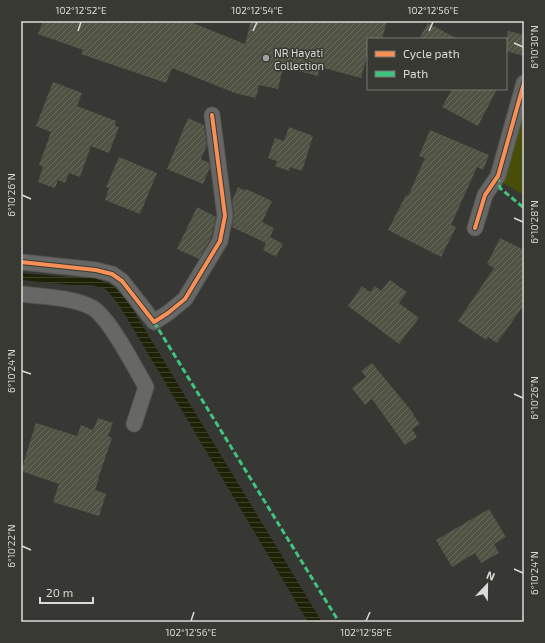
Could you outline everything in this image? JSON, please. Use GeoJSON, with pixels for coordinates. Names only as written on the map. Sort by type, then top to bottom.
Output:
{"type":"FeatureCollection","features":[{"type":"Feature","properties":{"kind":"street"},"geometry":{"type":"LineString","coordinates":[[475,228],[485,196],[498,176],[524,84]]}},
{"type":"Feature","properties":{"kind":"street"},"geometry":{"type":"LineString","coordinates":[[21,262],[96,270],[112,274],[122,281],[154,322],[168,313],[185,299],[220,241],[225,216],[212,115]]}},
{"type":"Feature","properties":{"kind":"street"},"geometry":{"type":"LineString","coordinates":[[21,294],[74,301],[92,307],[108,321],[146,387],[134,424]]}},
{"type":"Feature","properties":{"kind":"green space"},"geometry":{"type":"Polygon","coordinates":[[[524,111],[524,195],[503,183],[524,111]]]}},
{"type":"Feature","properties":{"kind":"shaded area"},"geometry":{"type":"Polygon","coordinates":[[[21,273],[68,277],[94,277],[113,286],[127,300],[322,622],[308,622],[119,305],[106,289],[92,285],[71,285],[21,280],[21,273]]]}},
{"type":"Feature","properties":{"kind":"building"},"geometry":{"type":"Polygon","coordinates":[[[43,21],[188,21],[245,44],[251,21],[387,21],[382,38],[367,38],[367,56],[361,78],[320,67],[318,76],[283,67],[278,89],[259,85],[256,98],[235,93],[172,68],[166,83],[81,54],[83,50],[38,34],[43,21]]]}},
{"type":"Feature","properties":{"kind":"building"},"geometry":{"type":"Polygon","coordinates":[[[428,23],[456,38],[420,38],[428,23]]]}},
{"type":"Feature","properties":{"kind":"building"},"geometry":{"type":"Polygon","coordinates":[[[508,31],[524,35],[524,56],[507,51],[506,38],[508,31]]]}},
{"type":"Feature","properties":{"kind":"building"},"geometry":{"type":"Polygon","coordinates":[[[53,82],[82,93],[77,106],[116,121],[115,126],[119,127],[109,153],[91,146],[80,177],[69,173],[65,183],[58,180],[55,188],[38,182],[43,167],[39,165],[51,132],[36,126],[53,82]]]}},
{"type":"Feature","properties":{"kind":"building"},"geometry":{"type":"Polygon","coordinates":[[[451,90],[496,90],[478,126],[442,107],[451,90]]]}},
{"type":"Feature","properties":{"kind":"building"},"geometry":{"type":"Polygon","coordinates":[[[188,118],[204,125],[207,145],[201,159],[209,163],[210,167],[203,184],[167,169],[188,118]]]}},
{"type":"Feature","properties":{"kind":"building"},"geometry":{"type":"Polygon","coordinates":[[[289,127],[313,136],[302,171],[290,167],[289,171],[275,166],[277,161],[268,158],[275,138],[284,141],[289,127]]]}},
{"type":"Feature","properties":{"kind":"building"},"geometry":{"type":"Polygon","coordinates":[[[430,130],[489,155],[483,170],[477,167],[451,225],[456,227],[441,257],[388,230],[406,195],[408,196],[425,158],[419,156],[430,130]]]}},
{"type":"Feature","properties":{"kind":"building"},"geometry":{"type":"Polygon","coordinates":[[[119,157],[157,173],[140,214],[105,200],[109,188],[106,187],[119,157]]]}},
{"type":"Feature","properties":{"kind":"building"},"geometry":{"type":"Polygon","coordinates":[[[238,187],[272,201],[262,222],[274,228],[270,237],[283,244],[276,257],[263,250],[266,243],[232,227],[234,215],[232,201],[238,187]]]}},
{"type":"Feature","properties":{"kind":"building"},"geometry":{"type":"Polygon","coordinates":[[[197,207],[216,217],[211,238],[199,259],[177,249],[197,207]]]}},
{"type":"Feature","properties":{"kind":"building"},"geometry":{"type":"Polygon","coordinates":[[[500,238],[524,250],[524,305],[497,343],[488,337],[486,340],[458,321],[494,268],[487,264],[500,238]]]}},
{"type":"Feature","properties":{"kind":"building"},"geometry":{"type":"Polygon","coordinates":[[[390,280],[407,292],[399,303],[419,318],[399,344],[348,306],[362,286],[370,292],[375,286],[381,291],[390,280]]]}},
{"type":"Feature","properties":{"kind":"building"},"geometry":{"type":"Polygon","coordinates":[[[372,363],[414,414],[413,415],[420,424],[412,429],[417,437],[405,445],[372,399],[365,405],[352,388],[366,377],[361,371],[372,363]]]}},
{"type":"Feature","properties":{"kind":"building"},"geometry":{"type":"Polygon","coordinates":[[[98,418],[113,423],[108,436],[112,438],[95,490],[106,494],[99,516],[53,502],[59,484],[21,471],[36,423],[77,436],[81,425],[93,430],[98,418]]]}},
{"type":"Feature","properties":{"kind":"building"},"geometry":{"type":"Polygon","coordinates":[[[489,509],[506,537],[494,544],[499,553],[481,563],[475,553],[452,567],[436,540],[489,509]]]}},
{"type":"Feature","properties":{"kind":"marked path"},"geometry":{"type":"LineString","coordinates":[[498,176],[500,188],[524,208]]}},
{"type":"Feature","properties":{"kind":"marked path"},"geometry":{"type":"LineString","coordinates":[[154,322],[339,622]]}},
{"type":"Feature","properties":{"kind":"cycle path"},"geometry":{"type":"LineString","coordinates":[[475,228],[485,195],[498,176],[524,83]]}},
{"type":"Feature","properties":{"kind":"cycle path"},"geometry":{"type":"LineString","coordinates":[[21,262],[96,270],[112,274],[122,281],[154,322],[168,313],[185,299],[220,241],[225,216],[212,115]]}},
{"type":"Feature","properties":{"kind":"place","name":"NR Hayati Collection"},"geometry":{"type":"Point","coordinates":[266,58]}}]}
